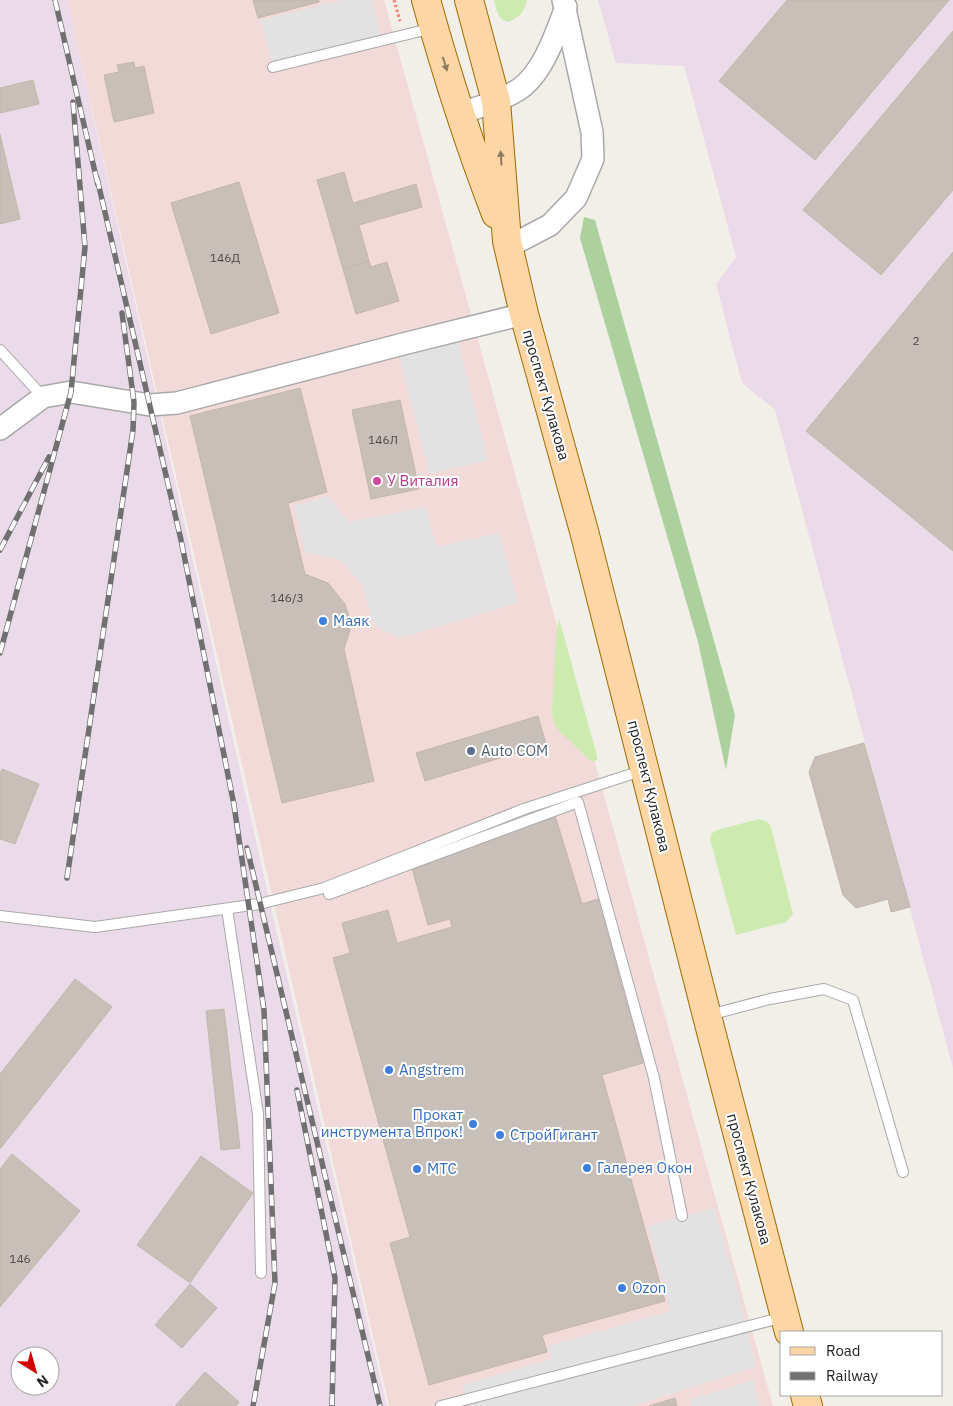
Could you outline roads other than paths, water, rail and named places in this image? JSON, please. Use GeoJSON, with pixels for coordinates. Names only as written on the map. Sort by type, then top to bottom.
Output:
{"type":"FeatureCollection","features":[{"type":"Feature","properties":{"kind":"main road","name":"проспект Кулакова"},"geometry":{"type":"LineString","coordinates":[[426,0],[460,113],[482,178],[508,244]]}},
{"type":"Feature","properties":{"kind":"main road","name":"проспект Кулакова"},"geometry":{"type":"LineString","coordinates":[[470,0],[496,101],[508,244],[524,314],[584,531],[787,1324]]}},
{"type":"Feature","properties":{"kind":"street"},"geometry":{"type":"LineString","coordinates":[[460,113],[496,101],[520,89],[535,73],[550,47],[565,4]]}},
{"type":"Feature","properties":{"kind":"street"},"geometry":{"type":"LineString","coordinates":[[508,244],[550,225],[576,198],[593,159],[592,132],[565,4]]}},
{"type":"Feature","properties":{"kind":"street"},"geometry":{"type":"LineString","coordinates":[[0,429],[8,421],[43,397],[71,392],[150,405],[177,403],[407,342],[524,314]]}},
{"type":"Feature","properties":{"kind":"lane"},"geometry":{"type":"LineString","coordinates":[[273,67],[434,27]]}},
{"type":"Feature","properties":{"kind":"lane"},"geometry":{"type":"LineString","coordinates":[[0,350],[43,397]]}},
{"type":"Feature","properties":{"kind":"lane"},"geometry":{"type":"LineString","coordinates":[[0,916],[95,926],[259,904],[324,888],[524,809],[644,770]]}},
{"type":"Feature","properties":{"kind":"lane"},"geometry":{"type":"LineString","coordinates":[[329,894],[578,802],[654,1078],[682,1216]]}},
{"type":"Feature","properties":{"kind":"lane"},"geometry":{"type":"LineString","coordinates":[[227,909],[258,1114],[260,1273]]}},
{"type":"Feature","properties":{"kind":"lane"},"geometry":{"type":"LineString","coordinates":[[707,1016],[770,999],[824,989],[854,1000],[903,1172]]}},
{"type":"Feature","properties":{"kind":"lane"},"geometry":{"type":"LineString","coordinates":[[441,1406],[787,1324]]}},
{"type":"Feature","properties":{"kind":"railway"},"geometry":{"type":"LineString","coordinates":[[55,0],[98,185]]}},
{"type":"Feature","properties":{"kind":"railway"},"geometry":{"type":"LineString","coordinates":[[0,653],[71,392],[85,247],[73,102]]}},
{"type":"Feature","properties":{"kind":"railway"},"geometry":{"type":"LineString","coordinates":[[97,178],[181,540],[234,805],[264,1010],[275,1283],[253,1406]]}},
{"type":"Feature","properties":{"kind":"railway"},"geometry":{"type":"LineString","coordinates":[[67,878],[133,430],[134,402],[122,313]]}},
{"type":"Feature","properties":{"kind":"railway"},"geometry":{"type":"LineString","coordinates":[[0,550],[49,457]]}},
{"type":"Feature","properties":{"kind":"railway"},"geometry":{"type":"LineString","coordinates":[[247,848],[380,1406]]}},
{"type":"Feature","properties":{"kind":"railway"},"geometry":{"type":"LineString","coordinates":[[297,1090],[335,1278],[332,1406]]}},
{"type":"Feature","properties":{"kind":"place","name":"У Виталия"},"geometry":{"type":"Point","coordinates":[377,481]}},
{"type":"Feature","properties":{"kind":"place","name":"Маяк"},"geometry":{"type":"Point","coordinates":[323,621]}},
{"type":"Feature","properties":{"kind":"place","name":"Auto COM"},"geometry":{"type":"Point","coordinates":[471,751]}},
{"type":"Feature","properties":{"kind":"place","name":"Angstrem"},"geometry":{"type":"Point","coordinates":[389,1070]}},
{"type":"Feature","properties":{"kind":"place","name":"Прокат инструмента Впрок!"},"geometry":{"type":"Point","coordinates":[473,1124]}},
{"type":"Feature","properties":{"kind":"place","name":"СтройГигант"},"geometry":{"type":"Point","coordinates":[500,1135]}},
{"type":"Feature","properties":{"kind":"place","name":"Галерея Окон"},"geometry":{"type":"Point","coordinates":[587,1168]}},
{"type":"Feature","properties":{"kind":"place","name":"МТС"},"geometry":{"type":"Point","coordinates":[417,1169]}},
{"type":"Feature","properties":{"kind":"place","name":"Ozon"},"geometry":{"type":"Point","coordinates":[622,1288]}}]}
